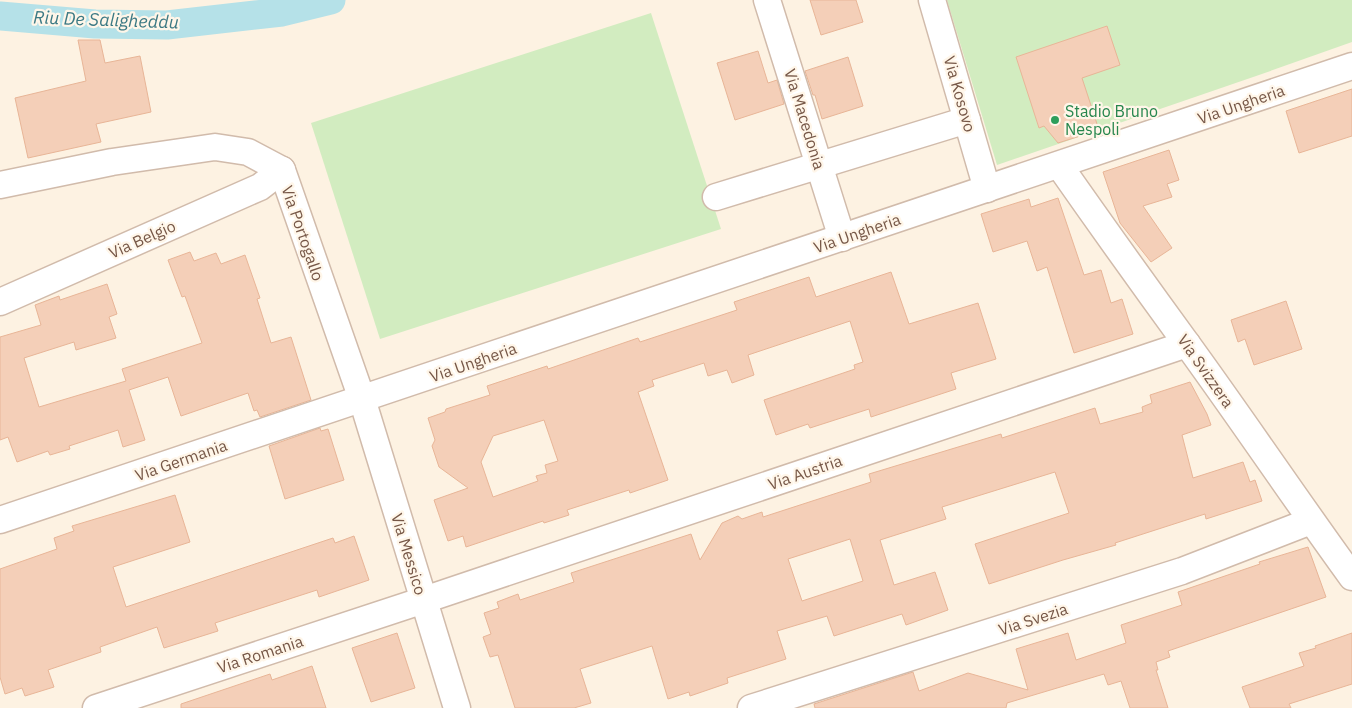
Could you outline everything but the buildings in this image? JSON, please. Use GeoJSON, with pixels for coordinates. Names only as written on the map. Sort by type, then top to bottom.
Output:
{"type":"FeatureCollection","features":[{"type":"Feature","properties":{"kind":"street","name":"Via Macedonia"},"geometry":{"type":"LineString","coordinates":[[767,0],[842,238]]}},
{"type":"Feature","properties":{"kind":"street","name":"Via Kosovo"},"geometry":{"type":"LineString","coordinates":[[932,0],[987,189]]}},
{"type":"Feature","properties":{"kind":"street","name":"Via Ungheria"},"geometry":{"type":"LineString","coordinates":[[362,399],[1352,66]]}},
{"type":"Feature","properties":{"kind":"street"},"geometry":{"type":"LineString","coordinates":[[716,197],[967,120]]}},
{"type":"Feature","properties":{"kind":"street","name":"Via Portogallo"},"geometry":{"type":"LineString","coordinates":[[0,185],[112,162],[215,147],[248,152],[282,170],[362,399]]}},
{"type":"Feature","properties":{"kind":"street","name":"Via Svizzera"},"geometry":{"type":"LineString","coordinates":[[1060,165],[1107,234],[1352,577]]}},
{"type":"Feature","properties":{"kind":"street","name":"Via Belgio"},"geometry":{"type":"LineString","coordinates":[[0,302],[260,187],[282,170]]}},
{"type":"Feature","properties":{"kind":"street","name":"Via Austria"},"geometry":{"type":"LineString","coordinates":[[424,600],[1187,344]]}},
{"type":"Feature","properties":{"kind":"street","name":"Via Germania"},"geometry":{"type":"LineString","coordinates":[[0,520],[362,399]]}},
{"type":"Feature","properties":{"kind":"street","name":"Via Messico"},"geometry":{"type":"LineString","coordinates":[[362,399],[457,708]]}},
{"type":"Feature","properties":{"kind":"street","name":"Via Svezia"},"geometry":{"type":"LineString","coordinates":[[751,708],[1182,571],[1311,521]]}},
{"type":"Feature","properties":{"kind":"street","name":"Via Romania"},"geometry":{"type":"LineString","coordinates":[[96,708],[424,600]]}},
{"type":"Feature","properties":{"kind":"green space","name":"Stadio Bruno Nespoli"},"geometry":{"type":"Polygon","coordinates":[[[947,0],[1352,0],[1352,42],[997,165],[947,0]]]}},
{"type":"Feature","properties":{"kind":"green space"},"geometry":{"type":"Polygon","coordinates":[[[651,13],[721,229],[380,339],[311,123],[651,13]]]}},
{"type":"Feature","properties":{"kind":"waterway","name":"Riu De Saligheddu"},"geometry":{"type":"LineString","coordinates":[[0,16],[95,24],[167,25],[282,12],[331,0]]}},
{"type":"Feature","properties":{"kind":"place","name":"Stadio Bruno Nespoli"},"geometry":{"type":"Point","coordinates":[1055,120]}}]}
